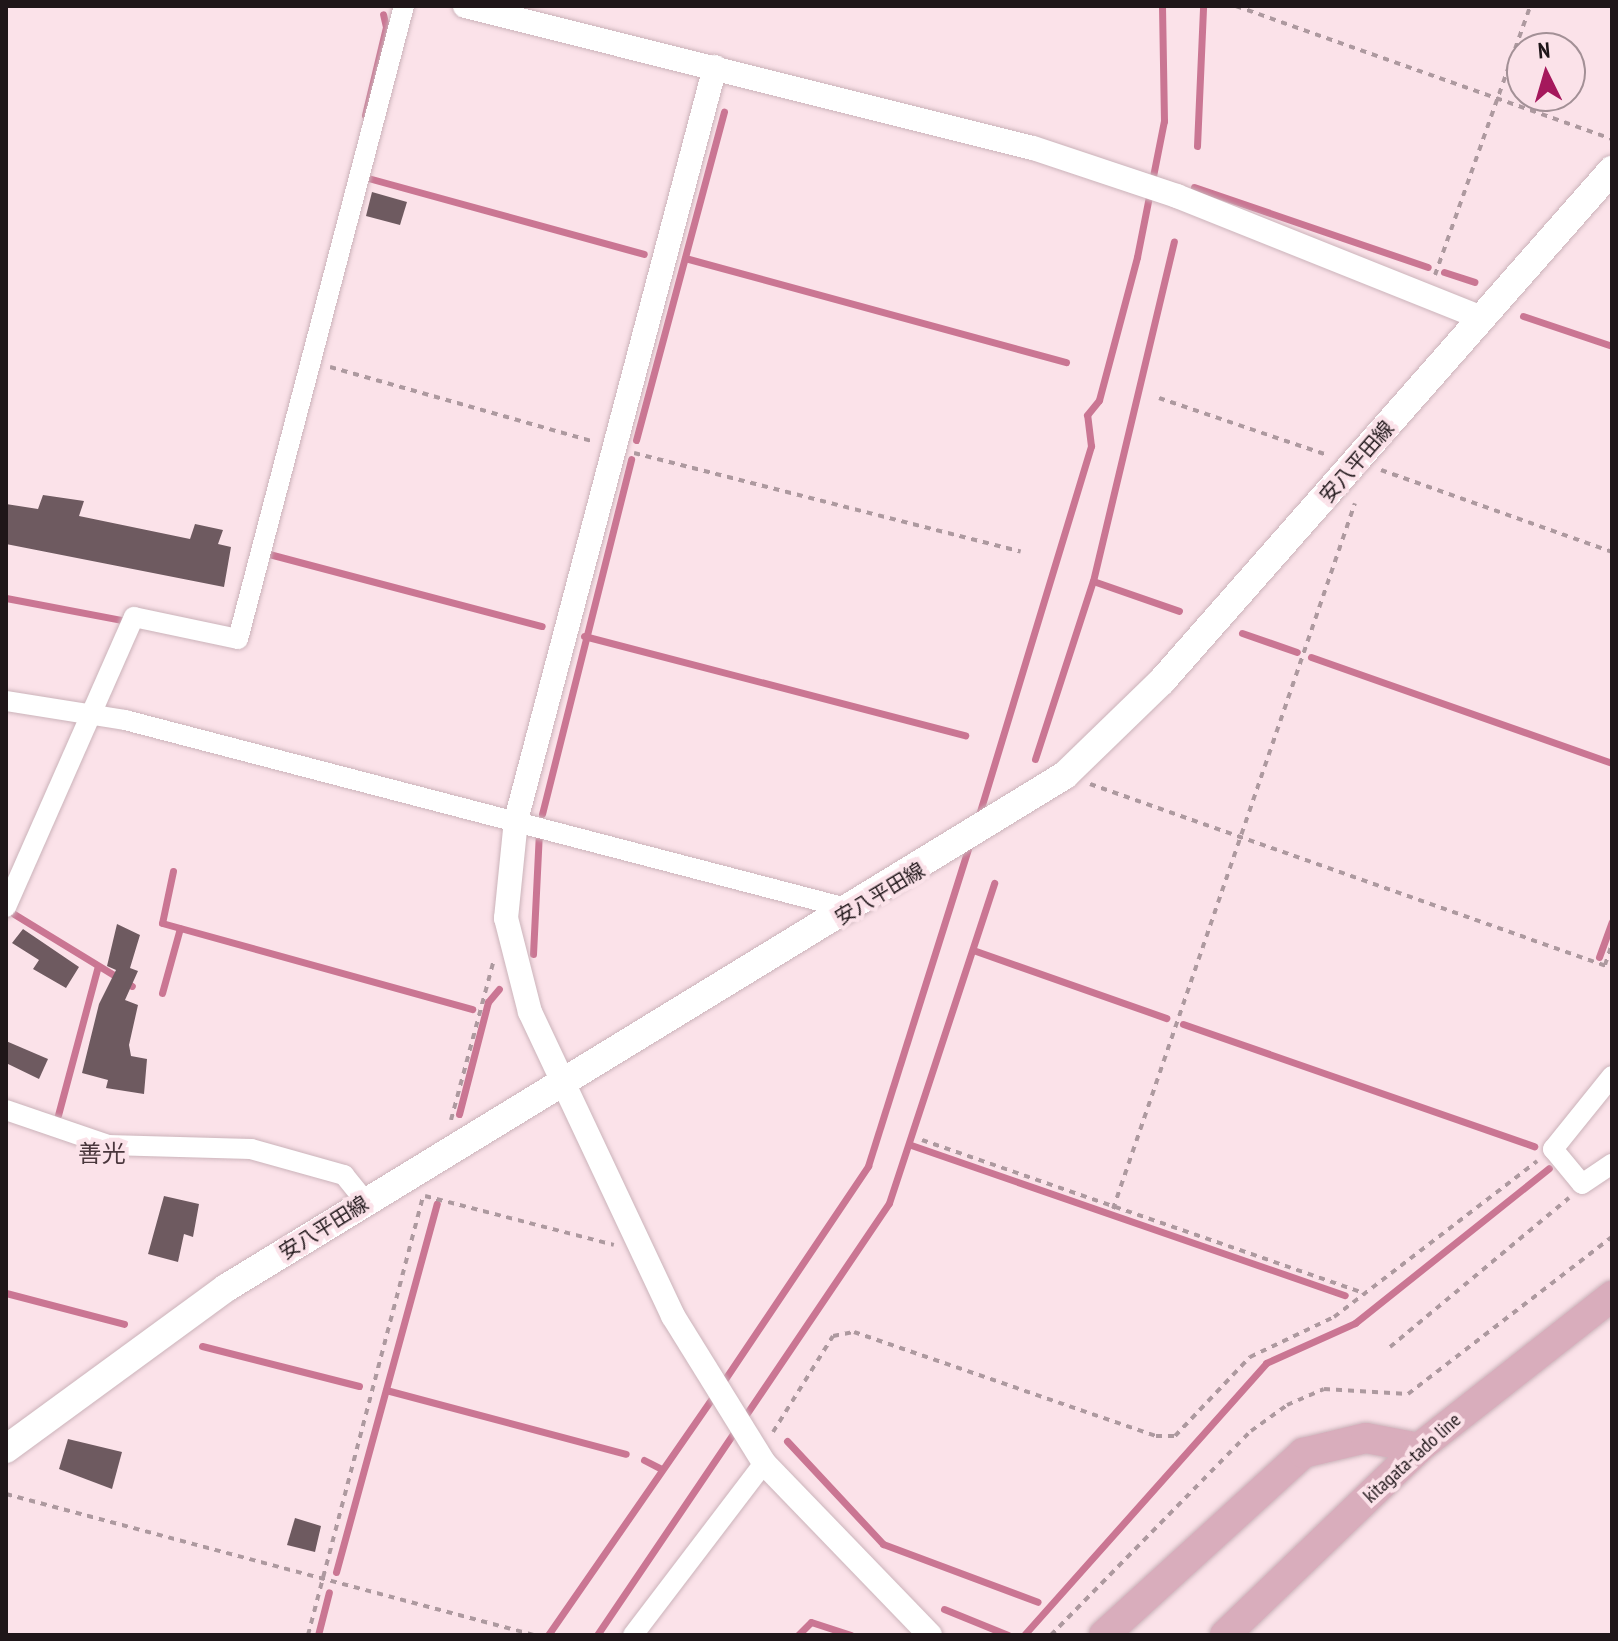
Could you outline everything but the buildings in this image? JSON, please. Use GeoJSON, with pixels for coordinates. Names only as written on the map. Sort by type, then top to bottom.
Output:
{"type":"FeatureCollection","features":[{"type":"Feature","properties":{"kind":"main road","name":"安八平田線"},"geometry":{"type":"LineString","coordinates":[[6,1449],[226,1288],[1012,814],[1065,775],[1162,681],[1356,470],[1480,317],[1612,170]]}},
{"type":"Feature","properties":{"kind":"main road","name":"kitagata-tado line"},"geometry":{"type":"LineString","coordinates":[[1225,1635],[1419,1448],[1612,1296]]}},
{"type":"Feature","properties":{"kind":"main road"},"geometry":{"type":"LineString","coordinates":[[1104,1635],[1303,1453],[1366,1438],[1419,1448]]}},
{"type":"Feature","properties":{"kind":"street"},"geometry":{"type":"LineString","coordinates":[[6,907],[134,617],[238,639],[404,6]]}},
{"type":"Feature","properties":{"kind":"street"},"geometry":{"type":"LineString","coordinates":[[465,6],[890,108],[1125,179],[1177,196],[1480,317]]}},
{"type":"Feature","properties":{"kind":"street"},"geometry":{"type":"LineString","coordinates":[[715,67],[617,448],[516,820],[506,918],[515,972],[643,1253],[702,1365],[756,1452],[930,1635]]}},
{"type":"Feature","properties":{"kind":"street"},"geometry":{"type":"LineString","coordinates":[[6,701],[90,718],[125,720],[854,910]]}},
{"type":"Feature","properties":{"kind":"street"},"geometry":{"type":"LineString","coordinates":[[1612,1076],[1553,1149],[1582,1184],[1612,1164]]}},
{"type":"Feature","properties":{"kind":"street"},"geometry":{"type":"LineString","coordinates":[[6,1110],[108,1145],[251,1149],[344,1175],[366,1202]]}},
{"type":"Feature","properties":{"kind":"street"},"geometry":{"type":"LineString","coordinates":[[633,1635],[756,1452]]}},
{"type":"Feature","properties":{"kind":"path"},"geometry":{"type":"LineString","coordinates":[[1236,6],[1612,139]]}},
{"type":"Feature","properties":{"kind":"path"},"geometry":{"type":"LineString","coordinates":[[1428,294],[1530,6]]}},
{"type":"Feature","properties":{"kind":"path"},"geometry":{"type":"LineString","coordinates":[[312,362],[617,448],[1021,552]]}},
{"type":"Feature","properties":{"kind":"path"},"geometry":{"type":"LineString","coordinates":[[1159,398],[1356,470],[1612,552]]}},
{"type":"Feature","properties":{"kind":"path"},"geometry":{"type":"LineString","coordinates":[[1113,1209],[1239,834],[1355,503],[1356,470]]}},
{"type":"Feature","properties":{"kind":"path"},"geometry":{"type":"LineString","coordinates":[[1065,775],[1612,968]]}},
{"type":"Feature","properties":{"kind":"path"},"geometry":{"type":"LineString","coordinates":[[308,1635],[423,1195],[506,918]]}},
{"type":"Feature","properties":{"kind":"path"},"geometry":{"type":"LineString","coordinates":[[1604,965],[1612,944]]}},
{"type":"Feature","properties":{"kind":"path"},"geometry":{"type":"LineString","coordinates":[[922,1140],[1113,1209],[1367,1294]]}},
{"type":"Feature","properties":{"kind":"path"},"geometry":{"type":"LineString","coordinates":[[756,1452],[833,1336],[854,1332],[1156,1436],[1175,1436],[1250,1357],[1367,1294],[1553,1149]]}},
{"type":"Feature","properties":{"kind":"path"},"geometry":{"type":"LineString","coordinates":[[1390,1347],[1552,1217],[1582,1184]]}},
{"type":"Feature","properties":{"kind":"path"},"geometry":{"type":"LineString","coordinates":[[423,1195],[643,1253]]}},
{"type":"Feature","properties":{"kind":"path"},"geometry":{"type":"LineString","coordinates":[[6,1494],[322,1581],[518,1633],[532,1634]]}},
{"type":"Feature","properties":{"kind":"waterway"},"geometry":{"type":"LineString","coordinates":[[978,818],[1091,446],[1087,415],[1099,400],[1137,257],[1164,121],[1162,6]]}},
{"type":"Feature","properties":{"kind":"waterway"},"geometry":{"type":"LineString","coordinates":[[1197,146],[1203,6]]}},
{"type":"Feature","properties":{"kind":"waterway"},"geometry":{"type":"LineString","coordinates":[[365,115],[386,27],[383,14]]}},
{"type":"Feature","properties":{"kind":"waterway"},"geometry":{"type":"LineString","coordinates":[[636,440],[724,112]]}},
{"type":"Feature","properties":{"kind":"waterway"},"geometry":{"type":"LineString","coordinates":[[368,178],[644,254]]}},
{"type":"Feature","properties":{"kind":"waterway"},"geometry":{"type":"LineString","coordinates":[[1194,187],[1428,267]]}},
{"type":"Feature","properties":{"kind":"waterway"},"geometry":{"type":"LineString","coordinates":[[1035,759],[1093,581],[1174,242]]}},
{"type":"Feature","properties":{"kind":"waterway"},"geometry":{"type":"LineString","coordinates":[[685,258],[1066,362]]}},
{"type":"Feature","properties":{"kind":"waterway"},"geometry":{"type":"LineString","coordinates":[[1444,272],[1474,282]]}},
{"type":"Feature","properties":{"kind":"waterway"},"geometry":{"type":"LineString","coordinates":[[1523,316],[1612,346]]}},
{"type":"Feature","properties":{"kind":"waterway"},"geometry":{"type":"LineString","coordinates":[[542,814],[631,459]]}},
{"type":"Feature","properties":{"kind":"waterway"},"geometry":{"type":"LineString","coordinates":[[269,554],[542,626]]}},
{"type":"Feature","properties":{"kind":"waterway"},"geometry":{"type":"LineString","coordinates":[[1093,581],[1179,611]]}},
{"type":"Feature","properties":{"kind":"waterway"},"geometry":{"type":"LineString","coordinates":[[6,598],[121,620]]}},
{"type":"Feature","properties":{"kind":"waterway"},"geometry":{"type":"LineString","coordinates":[[1242,633],[1297,652]]}},
{"type":"Feature","properties":{"kind":"waterway"},"geometry":{"type":"LineString","coordinates":[[584,636],[965,735]]}},
{"type":"Feature","properties":{"kind":"waterway"},"geometry":{"type":"LineString","coordinates":[[1311,657],[1612,763]]}},
{"type":"Feature","properties":{"kind":"waterway"},"geometry":{"type":"LineString","coordinates":[[533,954],[539,833]]}},
{"type":"Feature","properties":{"kind":"waterway"},"geometry":{"type":"LineString","coordinates":[[721,1385],[868,1166],[969,845]]}},
{"type":"Feature","properties":{"kind":"waterway"},"geometry":{"type":"LineString","coordinates":[[173,871],[162,923],[472,1009]]}},
{"type":"Feature","properties":{"kind":"waterway"},"geometry":{"type":"LineString","coordinates":[[597,1635],[889,1203],[994,883]]}},
{"type":"Feature","properties":{"kind":"waterway"},"geometry":{"type":"LineString","coordinates":[[14,914],[132,986]]}},
{"type":"Feature","properties":{"kind":"waterway"},"geometry":{"type":"LineString","coordinates":[[1599,957],[1612,922]]}},
{"type":"Feature","properties":{"kind":"waterway"},"geometry":{"type":"LineString","coordinates":[[162,993],[180,928]]}},
{"type":"Feature","properties":{"kind":"waterway"},"geometry":{"type":"LineString","coordinates":[[973,950],[1166,1018]]}},
{"type":"Feature","properties":{"kind":"waterway"},"geometry":{"type":"LineString","coordinates":[[58,1115],[98,966]]}},
{"type":"Feature","properties":{"kind":"waterway"},"geometry":{"type":"LineString","coordinates":[[459,1114],[488,1002],[499,989]]}},
{"type":"Feature","properties":{"kind":"waterway"},"geometry":{"type":"LineString","coordinates":[[1183,1024],[1534,1146]]}},
{"type":"Feature","properties":{"kind":"waterway"},"geometry":{"type":"LineString","coordinates":[[911,1145],[1345,1295]]}},
{"type":"Feature","properties":{"kind":"waterway"},"geometry":{"type":"LineString","coordinates":[[1024,1635],[1266,1363],[1355,1323],[1549,1168]]}},
{"type":"Feature","properties":{"kind":"waterway"},"geometry":{"type":"LineString","coordinates":[[336,1572],[437,1204]]}},
{"type":"Feature","properties":{"kind":"waterway"},"geometry":{"type":"LineString","coordinates":[[6,1293],[124,1324]]}},
{"type":"Feature","properties":{"kind":"waterway"},"geometry":{"type":"LineString","coordinates":[[202,1346],[359,1386]]}},
{"type":"Feature","properties":{"kind":"waterway"},"geometry":{"type":"LineString","coordinates":[[386,1390],[626,1454]]}},
{"type":"Feature","properties":{"kind":"waterway"},"geometry":{"type":"LineString","coordinates":[[548,1635],[714,1395]]}},
{"type":"Feature","properties":{"kind":"waterway"},"geometry":{"type":"LineString","coordinates":[[787,1441],[883,1544],[1038,1602]]}},
{"type":"Feature","properties":{"kind":"waterway"},"geometry":{"type":"LineString","coordinates":[[644,1460],[662,1469]]}},
{"type":"Feature","properties":{"kind":"waterway"},"geometry":{"type":"LineString","coordinates":[[318,1635],[329,1592]]}},
{"type":"Feature","properties":{"kind":"waterway"},"geometry":{"type":"LineString","coordinates":[[944,1609],[1008,1635]]}},
{"type":"Feature","properties":{"kind":"waterway"},"geometry":{"type":"LineString","coordinates":[[798,1635],[811,1622],[851,1635]]}},
{"type":"Feature","properties":{"kind":"district","name":"善光"},"geometry":{"type":"Point","coordinates":[102,1154]}}]}
